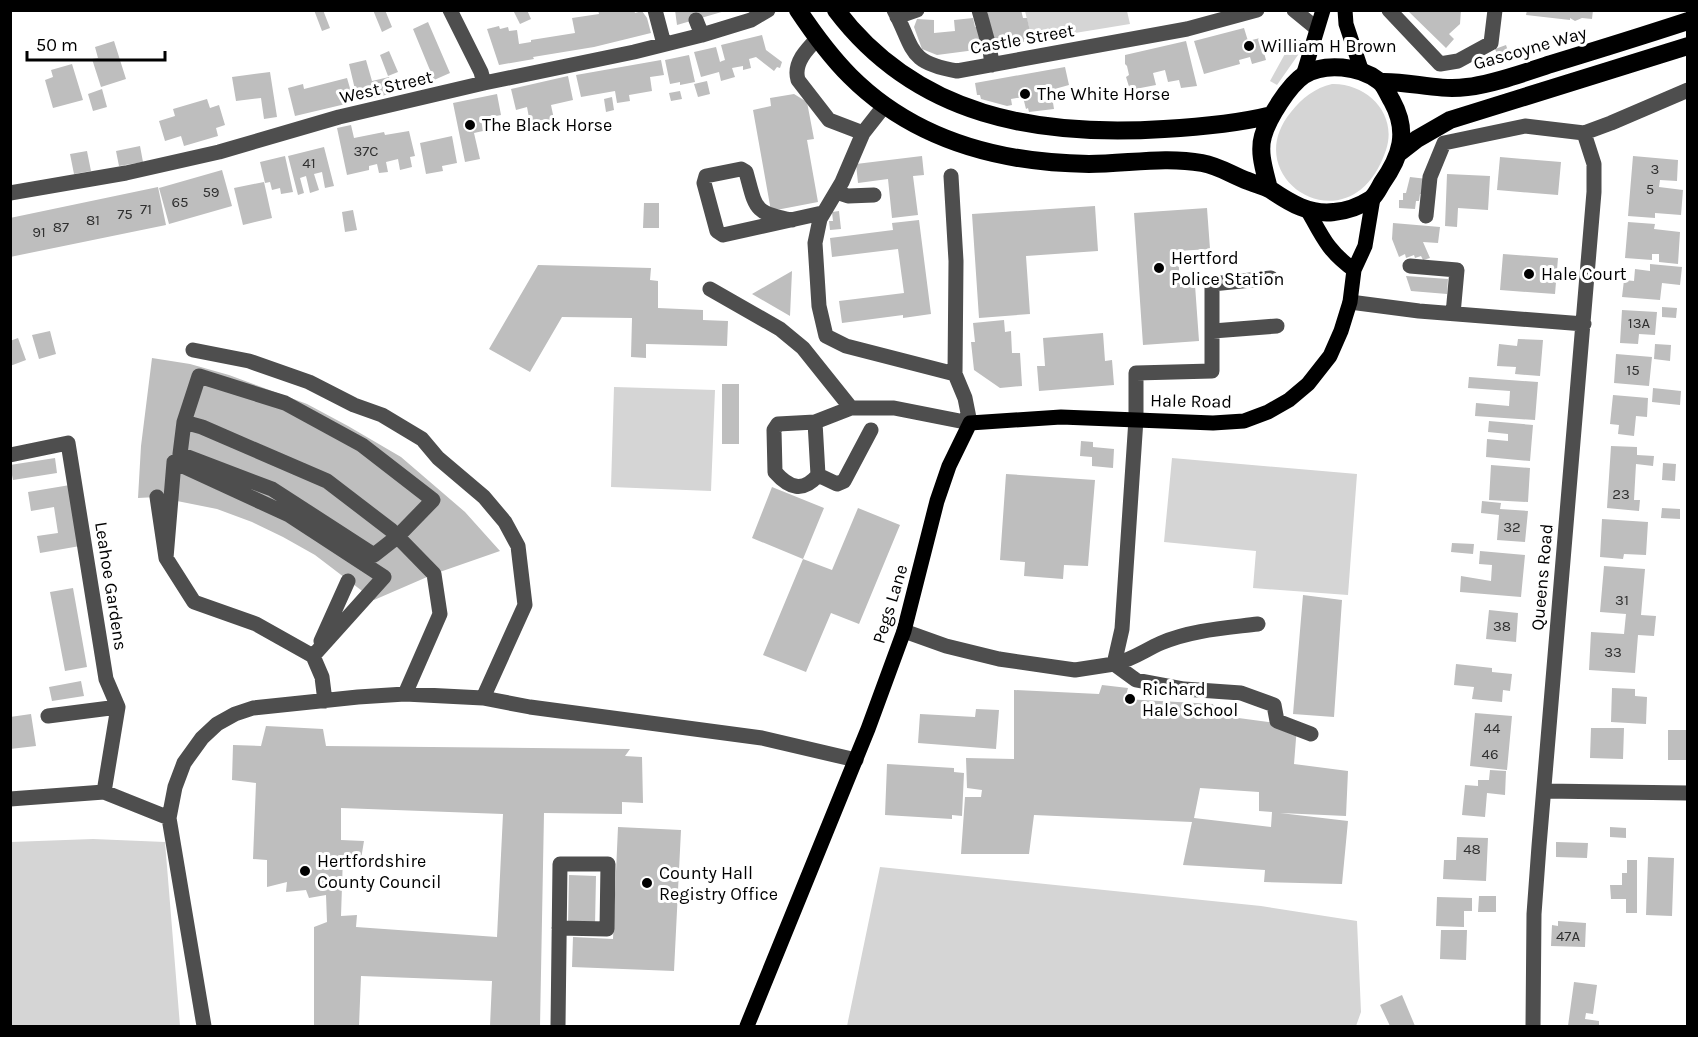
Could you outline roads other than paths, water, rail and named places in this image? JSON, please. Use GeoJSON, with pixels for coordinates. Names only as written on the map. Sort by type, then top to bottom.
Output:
{"type":"FeatureCollection","features":[{"type":"Feature","properties":{"kind":"highway"},"geometry":{"type":"LineString","coordinates":[[798,10],[818,38],[850,75],[885,105],[929,131],[961,145],[1002,156],[1044,163],[1092,164],[1179,160],[1214,167],[1269,189],[1308,211],[1332,213],[1354,208],[1373,198],[1394,166],[1400,153],[1401,128],[1398,112],[1381,82],[1362,72],[1342,67],[1317,70],[1303,76],[1272,115],[1262,138],[1262,155],[1269,189]]}},
{"type":"Feature","properties":{"kind":"highway"},"geometry":{"type":"LineString","coordinates":[[836,10],[872,50],[894,68],[925,88],[960,106],[993,117],[1035,126],[1117,132],[1246,122],[1272,115]]}},
{"type":"Feature","properties":{"kind":"highway","name":"Gascoyne Way"},"geometry":{"type":"LineString","coordinates":[[1381,82],[1402,81],[1426,88],[1469,87],[1534,70],[1688,21]]}},
{"type":"Feature","properties":{"kind":"highway"},"geometry":{"type":"LineString","coordinates":[[1400,153],[1417,139],[1450,120],[1688,46]]}},
{"type":"Feature","properties":{"kind":"main road"},"geometry":{"type":"LineString","coordinates":[[1303,76],[1323,10]]}},
{"type":"Feature","properties":{"kind":"main road"},"geometry":{"type":"LineString","coordinates":[[1345,10],[1346,24],[1362,72]]}},
{"type":"Feature","properties":{"kind":"main road","name":"Hale Road"},"geometry":{"type":"LineString","coordinates":[[970,423],[1062,417],[1214,423],[1244,421],[1268,412],[1289,400],[1308,384],[1329,356],[1341,331],[1350,302],[1354,270],[1365,246],[1373,198]]}},
{"type":"Feature","properties":{"kind":"main road"},"geometry":{"type":"LineString","coordinates":[[1308,211],[1327,246],[1337,258],[1354,270]]}},
{"type":"Feature","properties":{"kind":"main road","name":"Pegs Lane"},"geometry":{"type":"LineString","coordinates":[[747,1026],[856,760],[904,631],[937,501],[949,466],[970,423]]}},
{"type":"Feature","properties":{"kind":"street"},"geometry":{"type":"LineString","coordinates":[[450,10],[481,72],[484,83]]}},
{"type":"Feature","properties":{"kind":"street"},"geometry":{"type":"LineString","coordinates":[[655,10],[664,44]]}},
{"type":"Feature","properties":{"kind":"street","name":"West Street"},"geometry":{"type":"LineString","coordinates":[[10,193],[126,173],[219,152],[339,117],[664,44],[699,28],[751,20],[768,10]]}},
{"type":"Feature","properties":{"kind":"street"},"geometry":{"type":"LineString","coordinates":[[896,14],[917,10]]}},
{"type":"Feature","properties":{"kind":"street"},"geometry":{"type":"LineString","coordinates":[[979,10],[992,65]]}},
{"type":"Feature","properties":{"kind":"street","name":"Castle Street"},"geometry":{"type":"LineString","coordinates":[[896,14],[914,54],[940,68],[957,70],[1186,29],[1240,12],[1257,10]]}},
{"type":"Feature","properties":{"kind":"street"},"geometry":{"type":"LineString","coordinates":[[1294,10],[1316,28]]}},
{"type":"Feature","properties":{"kind":"street"},"geometry":{"type":"LineString","coordinates":[[1389,10],[1440,64],[1458,61],[1491,44],[1495,10]]}},
{"type":"Feature","properties":{"kind":"street"},"geometry":{"type":"LineString","coordinates":[[818,38],[805,52],[798,65],[796,74],[798,80],[829,120],[863,134]]}},
{"type":"Feature","properties":{"kind":"street"},"geometry":{"type":"LineString","coordinates":[[1426,216],[1430,177],[1444,143],[1525,126],[1584,133],[1685,91]]}},
{"type":"Feature","properties":{"kind":"street"},"geometry":{"type":"LineString","coordinates":[[885,105],[863,134],[836,192],[822,213],[815,243],[819,306],[826,336],[846,346],[955,374]]}},
{"type":"Feature","properties":{"kind":"street","name":"Queens Road"},"geometry":{"type":"LineString","coordinates":[[1533,1026],[1534,914],[1584,324],[1594,164],[1584,133]]}},
{"type":"Feature","properties":{"kind":"street"},"geometry":{"type":"LineString","coordinates":[[792,220],[760,211],[755,204],[746,172],[741,169],[706,176],[704,183],[717,231],[723,235],[792,220],[822,213]]}},
{"type":"Feature","properties":{"kind":"street"},"geometry":{"type":"LineString","coordinates":[[815,422],[818,475],[810,484],[796,487],[784,482],[775,472],[774,430],[778,424],[815,422],[851,408],[894,408],[970,423],[965,398],[955,374],[956,261],[951,176]]}},
{"type":"Feature","properties":{"kind":"street"},"geometry":{"type":"LineString","coordinates":[[836,192],[848,195],[874,195]]}},
{"type":"Feature","properties":{"kind":"street"},"geometry":{"type":"LineString","coordinates":[[1410,266],[1457,270],[1453,314]]}},
{"type":"Feature","properties":{"kind":"street"},"geometry":{"type":"LineString","coordinates":[[1114,664],[1122,629],[1136,419],[1136,373],[1212,371],[1212,284],[1271,278]]}},
{"type":"Feature","properties":{"kind":"street"},"geometry":{"type":"LineString","coordinates":[[710,289],[780,330],[803,348],[851,408]]}},
{"type":"Feature","properties":{"kind":"street"},"geometry":{"type":"LineString","coordinates":[[1350,302],[1419,311],[1584,324]]}},
{"type":"Feature","properties":{"kind":"street"},"geometry":{"type":"LineString","coordinates":[[1213,331],[1277,326]]}},
{"type":"Feature","properties":{"kind":"street"},"geometry":{"type":"LineString","coordinates":[[193,350],[249,361],[309,382],[354,405],[382,415],[422,439],[438,458],[484,498],[505,522],[518,546],[525,605],[483,698]]}},
{"type":"Feature","properties":{"kind":"street"},"geometry":{"type":"LineString","coordinates":[[199,376],[285,403],[362,445],[433,500],[397,537],[374,555],[272,489],[180,454],[184,422],[199,376]]}},
{"type":"Feature","properties":{"kind":"street"},"geometry":{"type":"LineString","coordinates":[[184,422],[202,427],[327,481],[397,537],[434,574],[440,614],[405,694]]}},
{"type":"Feature","properties":{"kind":"street"},"geometry":{"type":"LineString","coordinates":[[818,475],[837,484],[844,481],[871,430]]}},
{"type":"Feature","properties":{"kind":"street","name":"Leahoe Gardens"},"geometry":{"type":"LineString","coordinates":[[10,455],[68,443],[106,679],[118,707]]}},
{"type":"Feature","properties":{"kind":"street"},"geometry":{"type":"LineString","coordinates":[[166,558],[174,462],[289,514],[384,577],[314,656]]}},
{"type":"Feature","properties":{"kind":"street"},"geometry":{"type":"LineString","coordinates":[[157,497],[166,558],[194,602],[256,624],[314,656],[322,677],[325,701]]}},
{"type":"Feature","properties":{"kind":"street"},"geometry":{"type":"LineString","coordinates":[[314,656],[348,581]]}},
{"type":"Feature","properties":{"kind":"street"},"geometry":{"type":"LineString","coordinates":[[904,631],[946,646],[999,659],[1076,670],[1131,660],[1162,643],[1208,630],[1258,624]]}},
{"type":"Feature","properties":{"kind":"street"},"geometry":{"type":"LineString","coordinates":[[1114,664],[1136,680],[1184,689],[1241,693],[1275,705],[1277,721],[1311,734]]}},
{"type":"Feature","properties":{"kind":"street"},"geometry":{"type":"LineString","coordinates":[[204,1026],[169,818],[175,787],[184,763],[202,738],[217,724],[235,714],[253,708],[405,694],[483,698],[540,708],[762,738],[856,760]]}},
{"type":"Feature","properties":{"kind":"street"},"geometry":{"type":"LineString","coordinates":[[48,716],[118,707],[104,792]]}},
{"type":"Feature","properties":{"kind":"street"},"geometry":{"type":"LineString","coordinates":[[1544,791],[1688,793]]}},
{"type":"Feature","properties":{"kind":"street"},"geometry":{"type":"LineString","coordinates":[[10,799],[104,792],[169,818]]}},
{"type":"Feature","properties":{"kind":"street"},"geometry":{"type":"LineString","coordinates":[[558,1026],[559,928],[560,864],[609,864],[607,929],[559,928]]}},
{"type":"Feature","properties":{"kind":"place","name":"William H Brown"},"geometry":{"type":"Point","coordinates":[1249,46]}},
{"type":"Feature","properties":{"kind":"place","name":"The White Horse"},"geometry":{"type":"Point","coordinates":[1025,94]}},
{"type":"Feature","properties":{"kind":"place","name":"The Black Horse"},"geometry":{"type":"Point","coordinates":[470,125]}},
{"type":"Feature","properties":{"kind":"place","name":"Hertford Police Station"},"geometry":{"type":"Point","coordinates":[1159,268]}},
{"type":"Feature","properties":{"kind":"place","name":"Hale Court"},"geometry":{"type":"Point","coordinates":[1529,274]}},
{"type":"Feature","properties":{"kind":"place","name":"Richard Hale School"},"geometry":{"type":"Point","coordinates":[1130,699]}},
{"type":"Feature","properties":{"kind":"place","name":"Hertfordshire County Council"},"geometry":{"type":"Point","coordinates":[305,871]}},
{"type":"Feature","properties":{"kind":"place","name":"County Hall Registry Office"},"geometry":{"type":"Point","coordinates":[647,883]}}]}
